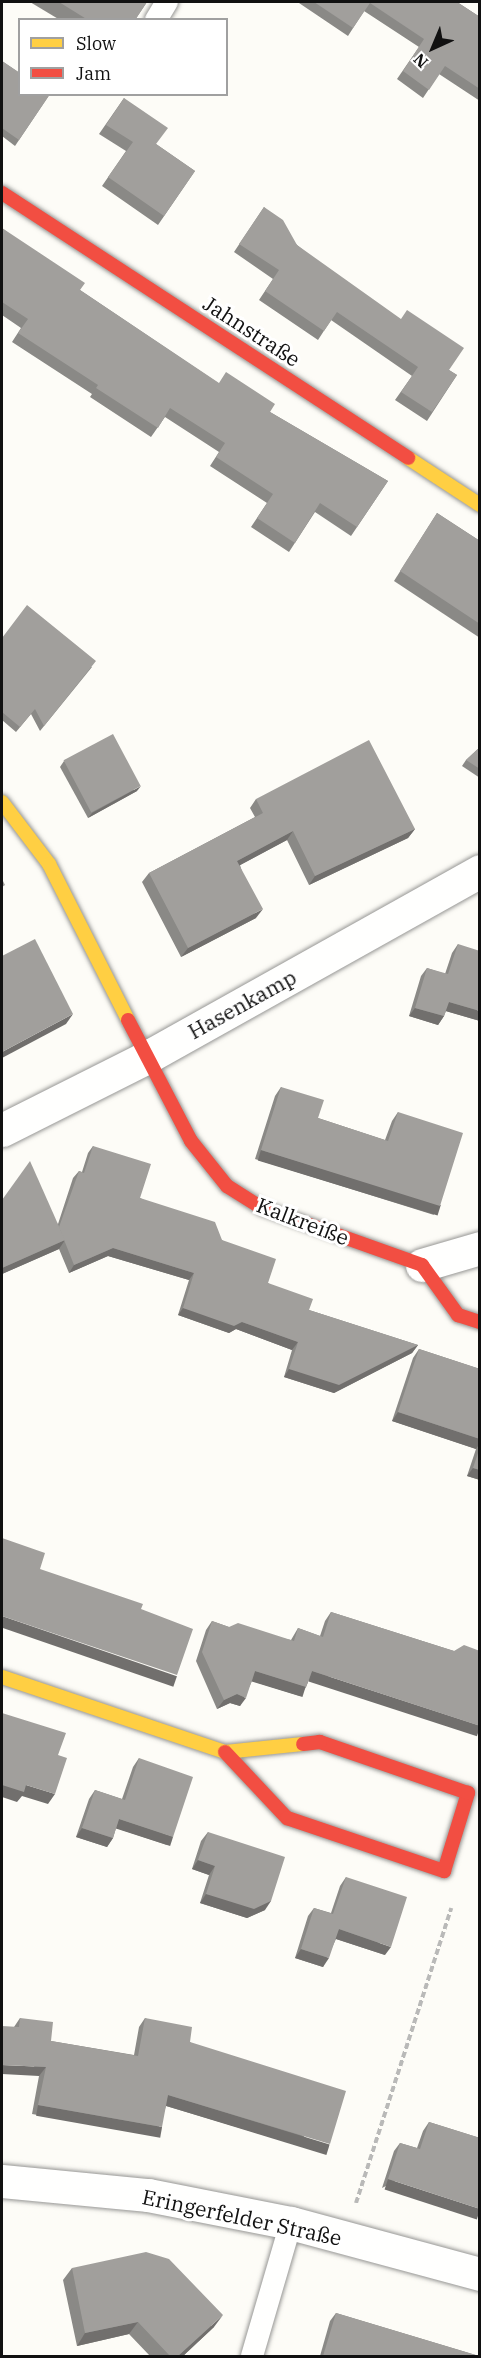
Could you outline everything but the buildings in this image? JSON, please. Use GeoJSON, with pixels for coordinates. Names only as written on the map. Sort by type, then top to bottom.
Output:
{"type":"FeatureCollection","features":[{"type":"Feature","properties":{"kind":"street","name":"Jahnstraße"},"geometry":{"type":"LineString","coordinates":[[2,193],[480,505]]}},
{"type":"Feature","properties":{"kind":"street","name":"Kalkreiße"},"geometry":{"type":"LineString","coordinates":[[2,802],[49,864],[191,1141],[227,1186],[262,1208],[422,1265]]}},
{"type":"Feature","properties":{"kind":"street","name":"Hasenkamp"},"geometry":{"type":"LineString","coordinates":[[2,1130],[149,1056],[480,871]]}},
{"type":"Feature","properties":{"kind":"street"},"geometry":{"type":"LineString","coordinates":[[480,1248],[422,1265],[458,1315],[480,1322]]}},
{"type":"Feature","properties":{"kind":"street"},"geometry":{"type":"LineString","coordinates":[[2,1677],[225,1752],[320,1742],[468,1793],[444,1870],[287,1818],[225,1752]]}},
{"type":"Feature","properties":{"kind":"street","name":"Eringerfelder Straße"},"geometry":{"type":"LineString","coordinates":[[2,2181],[148,2194],[291,2223],[480,2274]]}},
{"type":"Feature","properties":{"kind":"lane"},"geometry":{"type":"LineString","coordinates":[[157,18],[167,2]]}},
{"type":"Feature","properties":{"kind":"lane"},"geometry":{"type":"LineString","coordinates":[[252,2356],[291,2223]]}},
{"type":"Feature","properties":{"kind":"path"},"geometry":{"type":"LineString","coordinates":[[345,2238],[457,1889],[444,1870]]}},
{"type":"Feature","properties":{"kind":"traffic: slow"},"geometry":{"type":"LineString","coordinates":[[408,458],[480,505]]}},
{"type":"Feature","properties":{"kind":"traffic: slow"},"geometry":{"type":"LineString","coordinates":[[2,802],[49,864],[128,1020]]}},
{"type":"Feature","properties":{"kind":"traffic: slow"},"geometry":{"type":"LineString","coordinates":[[2,1677],[225,1752],[303,1744]]}},
{"type":"Feature","properties":{"kind":"traffic: jam"},"geometry":{"type":"LineString","coordinates":[[2,193],[408,458]]}},
{"type":"Feature","properties":{"kind":"traffic: jam"},"geometry":{"type":"LineString","coordinates":[[128,1020],[191,1141],[227,1186],[262,1208],[422,1265],[458,1315],[480,1322]]}},
{"type":"Feature","properties":{"kind":"traffic: jam"},"geometry":{"type":"LineString","coordinates":[[225,1752],[287,1818],[444,1871],[468,1793],[320,1742],[303,1744]]}}]}
